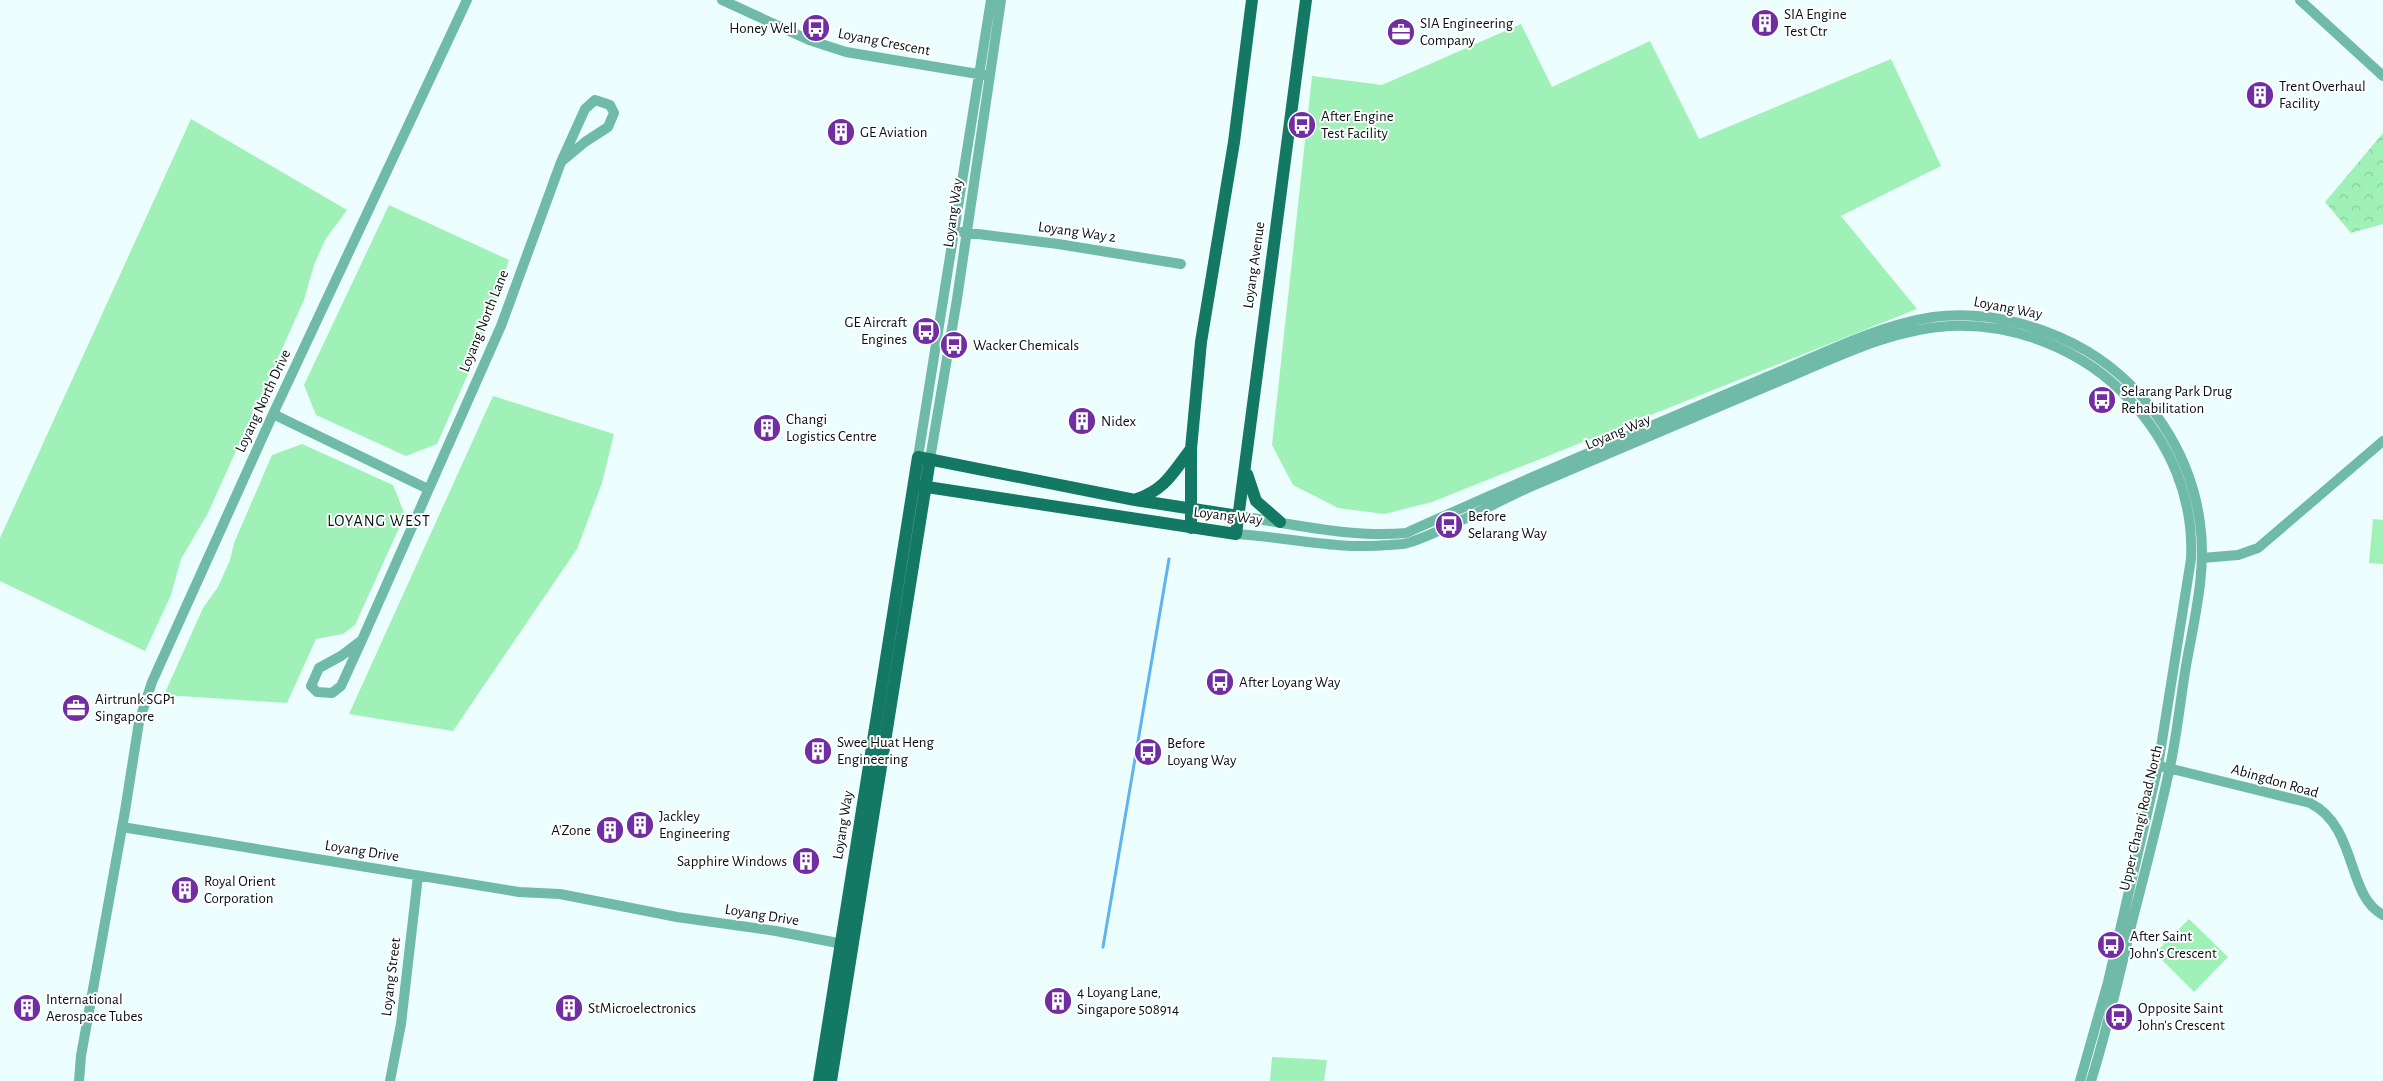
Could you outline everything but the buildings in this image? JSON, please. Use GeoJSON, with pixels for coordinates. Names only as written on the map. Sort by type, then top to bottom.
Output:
{"type":"FeatureCollection","features":[{"type":"Feature","properties":{"kind":"main road"},"geometry":{"type":"LineString","coordinates":[[1192,528],[1191,449],[1201,342],[1234,142],[1252,0]]}},
{"type":"Feature","properties":{"kind":"main road","name":"Loyang Avenue"},"geometry":{"type":"LineString","coordinates":[[1236,534],[1306,0]]}},
{"type":"Feature","properties":{"kind":"main road"},"geometry":{"type":"LineString","coordinates":[[1135,500],[1152,494],[1165,484],[1191,449]]}},
{"type":"Feature","properties":{"kind":"main road","name":"Loyang Way"},"geometry":{"type":"LineString","coordinates":[[819,1081],[846,945],[924,458],[1135,500],[1192,507],[1239,516]]}},
{"type":"Feature","properties":{"kind":"main road"},"geometry":{"type":"LineString","coordinates":[[1246,466],[1256,501],[1280,522]]}},
{"type":"Feature","properties":{"kind":"main road","name":"Loyang Way"},"geometry":{"type":"LineString","coordinates":[[919,486],[1236,534]]}},
{"type":"Feature","properties":{"kind":"main road","name":"Loyang Way"},"geometry":{"type":"LineString","coordinates":[[831,1081],[846,945]]}},
{"type":"Feature","properties":{"kind":"street","name":"Loyang North Drive"},"geometry":{"type":"LineString","coordinates":[[122,827],[139,722],[152,682],[272,414],[467,0]]}},
{"type":"Feature","properties":{"kind":"street","name":"Loyang Crescent"},"geometry":{"type":"LineString","coordinates":[[722,0],[809,40],[846,52],[990,76]]}},
{"type":"Feature","properties":{"kind":"street","name":"Loyang Way"},"geometry":{"type":"LineString","coordinates":[[924,458],[953,237],[991,0]]}},
{"type":"Feature","properties":{"kind":"street","name":"Loyang Way"},"geometry":{"type":"LineString","coordinates":[[924,458],[967,231],[1001,0]]}},
{"type":"Feature","properties":{"kind":"street"},"geometry":{"type":"LineString","coordinates":[[2300,0],[2383,76]]}},
{"type":"Feature","properties":{"kind":"street","name":"Loyang North Lane"},"geometry":{"type":"LineString","coordinates":[[362,640],[319,668],[312,686],[316,692],[332,692],[341,686],[362,640],[428,489],[501,326],[561,162],[585,108],[595,100],[610,105],[614,113],[608,127],[585,142],[561,162]]}},
{"type":"Feature","properties":{"kind":"street"},"geometry":{"type":"LineString","coordinates":[[953,237],[967,231]]}},
{"type":"Feature","properties":{"kind":"street","name":"Loyang Way 2"},"geometry":{"type":"LineString","coordinates":[[967,231],[1181,264]]}},
{"type":"Feature","properties":{"kind":"street","name":"Loyang Way"},"geometry":{"type":"LineString","coordinates":[[1239,516],[1364,534],[1406,533],[1551,468],[1856,341],[1914,321],[1946,316],[1963,316],[2013,322],[2050,332],[2098,358],[2128,382],[2160,420],[2183,464],[2198,507],[2202,540]]}},
{"type":"Feature","properties":{"kind":"street","name":"Loyang Way"},"geometry":{"type":"LineString","coordinates":[[1236,534],[1367,548],[1409,543],[1528,488],[1858,349],[1925,329],[1969,326],[2008,331],[2047,342],[2078,358],[2122,391],[2155,430],[2175,468],[2187,508],[2191,537],[2191,559]]}},
{"type":"Feature","properties":{"kind":"street"},"geometry":{"type":"LineString","coordinates":[[272,414],[428,489]]}},
{"type":"Feature","properties":{"kind":"street"},"geometry":{"type":"LineString","coordinates":[[2202,558],[2238,555],[2258,548],[2383,441]]}},
{"type":"Feature","properties":{"kind":"street","name":"Upper Changi Road North"},"geometry":{"type":"LineString","coordinates":[[2091,1081],[2170,769],[2202,558],[2202,540]]}},
{"type":"Feature","properties":{"kind":"street","name":"Upper Changi Road North"},"geometry":{"type":"LineString","coordinates":[[2080,1081],[2108,982],[2158,766],[2191,559]]}},
{"type":"Feature","properties":{"kind":"street","name":"Abingdon Road"},"geometry":{"type":"LineString","coordinates":[[2158,766],[2310,803],[2323,810],[2341,833],[2362,889],[2374,908],[2383,916]]}},
{"type":"Feature","properties":{"kind":"street"},"geometry":{"type":"LineString","coordinates":[[79,1081],[81,1056],[122,827]]}},
{"type":"Feature","properties":{"kind":"street","name":"Loyang Drive"},"geometry":{"type":"LineString","coordinates":[[122,827],[519,892],[560,894],[677,917],[776,931],[846,945]]}},
{"type":"Feature","properties":{"kind":"street","name":"Loyang Street"},"geometry":{"type":"LineString","coordinates":[[390,1081],[402,1016],[418,876]]}},
{"type":"Feature","properties":{"kind":"green space"},"geometry":{"type":"Polygon","coordinates":[[[1521,24],[1552,87],[1650,41],[1699,139],[1891,59],[1941,166],[1841,216],[1917,309],[1432,502],[1384,514],[1338,508],[1293,485],[1272,445],[1312,76],[1382,85],[1521,24]]]}},
{"type":"Feature","properties":{"kind":"green space"},"geometry":{"type":"Polygon","coordinates":[[[191,119],[347,210],[325,240],[314,265],[304,300],[208,513],[181,559],[171,595],[145,651],[0,581],[0,538],[191,119]]]}},
{"type":"Feature","properties":{"kind":"green space"},"geometry":{"type":"Polygon","coordinates":[[[2383,133],[2383,224],[2351,233],[2325,202],[2383,133]]]}},
{"type":"Feature","properties":{"kind":"green space"},"geometry":{"type":"Polygon","coordinates":[[[389,205],[509,260],[483,340],[437,444],[406,456],[316,415],[304,385],[389,205]]]}},
{"type":"Feature","properties":{"kind":"green space"},"geometry":{"type":"Polygon","coordinates":[[[493,396],[614,434],[602,483],[577,549],[453,731],[349,714],[493,396]]]}},
{"type":"Feature","properties":{"kind":"green space"},"geometry":{"type":"Polygon","coordinates":[[[302,444],[393,485],[405,515],[355,625],[343,634],[316,639],[287,703],[164,695],[203,608],[218,587],[230,560],[234,543],[272,455],[302,444]]]}},
{"type":"Feature","properties":{"kind":"green space"},"geometry":{"type":"Polygon","coordinates":[[[2373,519],[2383,520],[2383,564],[2369,563],[2373,519]]]}},
{"type":"Feature","properties":{"kind":"green space"},"geometry":{"type":"Polygon","coordinates":[[[2189,919],[2228,957],[2194,992],[2155,953],[2189,919]]]}},
{"type":"Feature","properties":{"kind":"green space"},"geometry":{"type":"Polygon","coordinates":[[[1272,1057],[1327,1060],[1324,1081],[1270,1081],[1272,1057]]]}},
{"type":"Feature","properties":{"kind":"waterway"},"geometry":{"type":"LineString","coordinates":[[1103,947],[1169,559]]}},
{"type":"Feature","properties":{"kind":"place","name":"SIA Engine Test Ctr"},"geometry":{"type":"Point","coordinates":[1765,23]}},
{"type":"Feature","properties":{"kind":"place","name":"Honey Well"},"geometry":{"type":"Point","coordinates":[816,28]}},
{"type":"Feature","properties":{"kind":"place","name":"SIA Engineering Company"},"geometry":{"type":"Point","coordinates":[1401,32]}},
{"type":"Feature","properties":{"kind":"place","name":"Trent Overhaul Facility"},"geometry":{"type":"Point","coordinates":[2260,95]}},
{"type":"Feature","properties":{"kind":"place","name":"After Engine Test Facility"},"geometry":{"type":"Point","coordinates":[1302,125]}},
{"type":"Feature","properties":{"kind":"place","name":"GE Aviation"},"geometry":{"type":"Point","coordinates":[841,132]}},
{"type":"Feature","properties":{"kind":"place","name":"GE Aircraft Engines"},"geometry":{"type":"Point","coordinates":[926,331]}},
{"type":"Feature","properties":{"kind":"place","name":"Wacker Chemicals"},"geometry":{"type":"Point","coordinates":[954,345]}},
{"type":"Feature","properties":{"kind":"place","name":"Selarang Park Drug Rehabilitation"},"geometry":{"type":"Point","coordinates":[2102,400]}},
{"type":"Feature","properties":{"kind":"place","name":"Nidex"},"geometry":{"type":"Point","coordinates":[1082,421]}},
{"type":"Feature","properties":{"kind":"place","name":"Changi Logistics Centre"},"geometry":{"type":"Point","coordinates":[767,428]}},
{"type":"Feature","properties":{"kind":"place","name":"Before Selarang Way"},"geometry":{"type":"Point","coordinates":[1449,525]}},
{"type":"Feature","properties":{"kind":"place","name":"After Loyang Way"},"geometry":{"type":"Point","coordinates":[1220,682]}},
{"type":"Feature","properties":{"kind":"place","name":"Airtrunk SGP1 Singapore"},"geometry":{"type":"Point","coordinates":[76,708]}},
{"type":"Feature","properties":{"kind":"place","name":"Swee Huat Heng Engineering"},"geometry":{"type":"Point","coordinates":[818,751]}},
{"type":"Feature","properties":{"kind":"place","name":"Before Loyang Way"},"geometry":{"type":"Point","coordinates":[1148,752]}},
{"type":"Feature","properties":{"kind":"place","name":"Jackley Engineering"},"geometry":{"type":"Point","coordinates":[640,825]}},
{"type":"Feature","properties":{"kind":"place","name":"A'Zone"},"geometry":{"type":"Point","coordinates":[610,830]}},
{"type":"Feature","properties":{"kind":"place","name":"Sapphire Windows"},"geometry":{"type":"Point","coordinates":[806,861]}},
{"type":"Feature","properties":{"kind":"place","name":"Royal Orient Corporation"},"geometry":{"type":"Point","coordinates":[185,890]}},
{"type":"Feature","properties":{"kind":"place","name":"After Saint John's Crescent"},"geometry":{"type":"Point","coordinates":[2111,945]}},
{"type":"Feature","properties":{"kind":"place","name":"4 Loyang Lane, Singapore 508914"},"geometry":{"type":"Point","coordinates":[1058,1001]}},
{"type":"Feature","properties":{"kind":"place","name":"International Aerospace Tubes"},"geometry":{"type":"Point","coordinates":[27,1008]}},
{"type":"Feature","properties":{"kind":"place","name":"StMicroelectronics"},"geometry":{"type":"Point","coordinates":[569,1008]}},
{"type":"Feature","properties":{"kind":"place","name":"Opposite Saint John's Crescent"},"geometry":{"type":"Point","coordinates":[2119,1017]}},
{"type":"Feature","properties":{"kind":"district","name":"LOYANG WEST"},"geometry":{"type":"Point","coordinates":[379,521]}}]}
